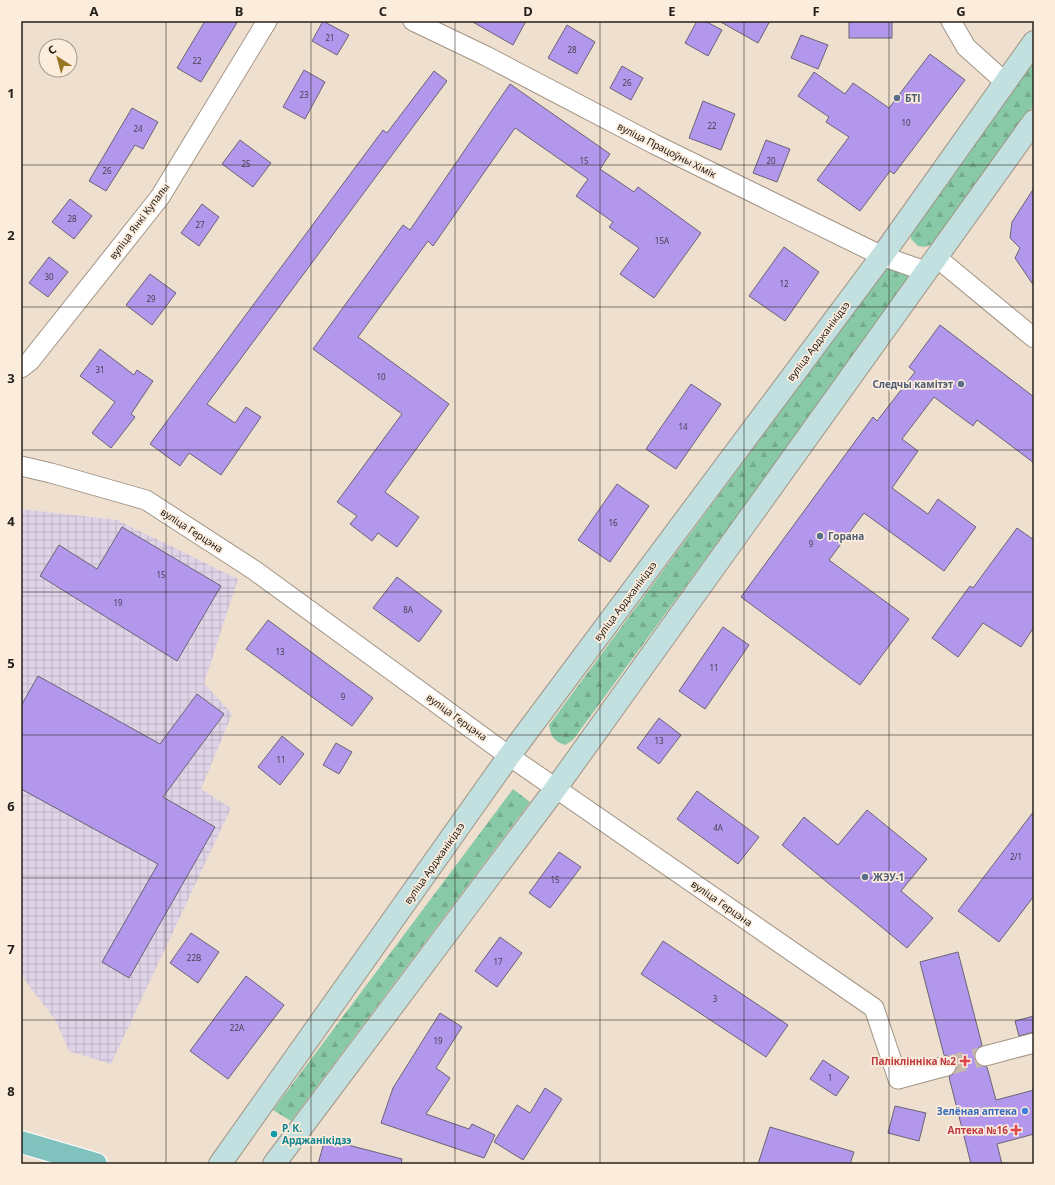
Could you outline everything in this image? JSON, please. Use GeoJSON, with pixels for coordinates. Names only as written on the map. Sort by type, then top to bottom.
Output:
{"type":"FeatureCollection","features":[{"type":"Feature","properties":{"kind":"main road","name":"вуліца Арджанікідзэ"},"geometry":{"type":"LineString","coordinates":[[220,1164],[510,756],[882,256],[1034,42]]}},
{"type":"Feature","properties":{"kind":"main road"},"geometry":{"type":"LineString","coordinates":[[274,1164],[556,788],[930,264],[1034,121]]}},
{"type":"Feature","properties":{"kind":"main road"},"geometry":{"type":"LineString","coordinates":[[21,1142],[96,1164]]}},
{"type":"Feature","properties":{"kind":"street","name":"вуліца Янкі Купалы"},"geometry":{"type":"LineString","coordinates":[[21,368],[30,361],[160,197],[267,21]]}},
{"type":"Feature","properties":{"kind":"street","name":"вуліца Працоўны Хімік"},"geometry":{"type":"LineString","coordinates":[[413,21],[486,56],[654,144],[882,256],[930,264],[1034,338]]}},
{"type":"Feature","properties":{"kind":"street"},"geometry":{"type":"LineString","coordinates":[[951,21],[966,47],[1005,82]]}},
{"type":"Feature","properties":{"kind":"street","name":"вуліца Герцэна"},"geometry":{"type":"LineString","coordinates":[[21,466],[146,500],[254,570],[510,756],[874,1008],[898,1079],[946,1066]]}},
{"type":"Feature","properties":{"kind":"street"},"geometry":{"type":"LineString","coordinates":[[985,1056],[1034,1042]]}},
{"type":"Feature","properties":{"kind":"shaded area"},"geometry":{"type":"Polygon","coordinates":[[[21,509],[117,520],[238,579],[204,683],[232,714],[201,789],[231,808],[111,1064],[69,1051],[56,1021],[21,975],[21,509]]]}},
{"type":"Feature","properties":{"kind":"green space"},"geometry":{"type":"Polygon","coordinates":[[[1034,59],[1034,105],[933,244],[924,247],[918,246],[911,239],[911,228],[1034,59]]]}},
{"type":"Feature","properties":{"kind":"green space"},"geometry":{"type":"Polygon","coordinates":[[[893,266],[907,274],[908,282],[573,740],[565,745],[558,742],[552,736],[549,725],[885,270],[893,266]]]}},
{"type":"Feature","properties":{"kind":"green space"},"geometry":{"type":"Polygon","coordinates":[[[513,789],[530,802],[291,1121],[273,1110],[513,789]]]}},
{"type":"Feature","properties":{"kind":"building"},"geometry":{"type":"Polygon","coordinates":[[[205,21],[238,21],[201,82],[177,68],[205,21]]]}},
{"type":"Feature","properties":{"kind":"building"},"geometry":{"type":"Polygon","coordinates":[[[323,21],[349,35],[337,55],[312,41],[323,21]]]}},
{"type":"Feature","properties":{"kind":"building"},"geometry":{"type":"Polygon","coordinates":[[[471,21],[526,21],[513,45],[471,21]]]}},
{"type":"Feature","properties":{"kind":"building"},"geometry":{"type":"Polygon","coordinates":[[[697,21],[705,21],[722,30],[708,56],[685,43],[697,21]]]}},
{"type":"Feature","properties":{"kind":"building"},"geometry":{"type":"Polygon","coordinates":[[[719,21],[770,21],[758,43],[719,21]]]}},
{"type":"Feature","properties":{"kind":"building"},"geometry":{"type":"Polygon","coordinates":[[[849,21],[892,21],[892,38],[849,38],[849,21]]]}},
{"type":"Feature","properties":{"kind":"building"},"geometry":{"type":"Polygon","coordinates":[[[567,25],[595,42],[577,74],[548,58],[567,25]]]}},
{"type":"Feature","properties":{"kind":"building"},"geometry":{"type":"Polygon","coordinates":[[[801,35],[828,45],[818,69],[791,58],[801,35]]]}},
{"type":"Feature","properties":{"kind":"building"},"geometry":{"type":"Polygon","coordinates":[[[930,54],[965,80],[894,174],[890,171],[860,211],[817,180],[849,137],[826,122],[829,117],[798,96],[814,72],[845,94],[853,83],[889,108],[930,54]]]}},
{"type":"Feature","properties":{"kind":"building"},"geometry":{"type":"Polygon","coordinates":[[[622,66],[643,78],[631,100],[610,88],[622,66]]]}},
{"type":"Feature","properties":{"kind":"building"},"geometry":{"type":"Polygon","coordinates":[[[304,70],[325,82],[305,119],[283,107],[304,70]]]}},
{"type":"Feature","properties":{"kind":"building"},"geometry":{"type":"Polygon","coordinates":[[[434,71],[447,81],[207,404],[235,423],[246,407],[261,417],[221,475],[189,453],[180,466],[150,444],[383,130],[387,133],[434,71]]]}},
{"type":"Feature","properties":{"kind":"building"},"geometry":{"type":"Polygon","coordinates":[[[510,84],[610,154],[600,169],[634,192],[638,187],[701,233],[654,298],[620,274],[639,248],[609,227],[613,222],[576,196],[588,179],[515,128],[433,246],[428,241],[358,337],[449,404],[385,492],[419,517],[397,547],[378,533],[372,541],[350,524],[357,516],[337,502],[402,414],[313,349],[403,225],[410,230],[510,84]]]}},
{"type":"Feature","properties":{"kind":"building"},"geometry":{"type":"Polygon","coordinates":[[[703,101],[735,114],[721,150],[689,138],[703,101]]]}},
{"type":"Feature","properties":{"kind":"building"},"geometry":{"type":"Polygon","coordinates":[[[132,108],[158,122],[143,149],[135,145],[106,191],[89,181],[132,108]]]}},
{"type":"Feature","properties":{"kind":"building"},"geometry":{"type":"Polygon","coordinates":[[[240,140],[271,163],[253,187],[222,164],[240,140]]]}},
{"type":"Feature","properties":{"kind":"building"},"geometry":{"type":"Polygon","coordinates":[[[766,140],[790,149],[777,182],[753,173],[766,140]]]}},
{"type":"Feature","properties":{"kind":"building"},"geometry":{"type":"Polygon","coordinates":[[[1034,188],[1034,286],[1015,258],[1020,248],[1010,238],[1012,222],[1034,188]]]}},
{"type":"Feature","properties":{"kind":"building"},"geometry":{"type":"Polygon","coordinates":[[[70,199],[92,216],[74,239],[52,222],[70,199]]]}},
{"type":"Feature","properties":{"kind":"building"},"geometry":{"type":"Polygon","coordinates":[[[202,204],[219,217],[199,246],[181,233],[202,204]]]}},
{"type":"Feature","properties":{"kind":"building"},"geometry":{"type":"Polygon","coordinates":[[[784,247],[819,272],[785,321],[749,296],[784,247]]]}},
{"type":"Feature","properties":{"kind":"building"},"geometry":{"type":"Polygon","coordinates":[[[49,257],[68,272],[48,297],[29,283],[49,257]]]}},
{"type":"Feature","properties":{"kind":"building"},"geometry":{"type":"Polygon","coordinates":[[[150,274],[176,293],[152,325],[126,305],[150,274]]]}},
{"type":"Feature","properties":{"kind":"building"},"geometry":{"type":"Polygon","coordinates":[[[940,325],[1034,397],[1034,463],[977,420],[973,426],[934,397],[902,439],[918,451],[892,488],[928,514],[938,499],[976,527],[944,571],[864,513],[829,560],[909,619],[860,685],[741,597],[873,417],[877,421],[915,372],[909,367],[940,325]]]}},
{"type":"Feature","properties":{"kind":"building"},"geometry":{"type":"Polygon","coordinates":[[[100,349],[134,375],[137,370],[153,381],[131,414],[135,417],[111,448],[92,433],[115,402],[80,376],[100,349]]]}},
{"type":"Feature","properties":{"kind":"building"},"geometry":{"type":"Polygon","coordinates":[[[691,384],[721,404],[676,469],[646,449],[691,384]]]}},
{"type":"Feature","properties":{"kind":"building"},"geometry":{"type":"Polygon","coordinates":[[[617,484],[649,506],[610,562],[578,540],[617,484]]]}},
{"type":"Feature","properties":{"kind":"building"},"geometry":{"type":"Polygon","coordinates":[[[122,527],[221,586],[177,661],[40,576],[59,545],[97,569],[122,527]]]}},
{"type":"Feature","properties":{"kind":"building"},"geometry":{"type":"Polygon","coordinates":[[[1017,528],[1034,540],[1034,627],[1021,647],[983,623],[958,657],[932,638],[970,586],[973,588],[1017,528]]]}},
{"type":"Feature","properties":{"kind":"building"},"geometry":{"type":"Polygon","coordinates":[[[397,577],[442,611],[419,642],[373,608],[397,577]]]}},
{"type":"Feature","properties":{"kind":"building"},"geometry":{"type":"Polygon","coordinates":[[[268,620],[373,698],[352,726],[246,649],[268,620]]]}},
{"type":"Feature","properties":{"kind":"building"},"geometry":{"type":"Polygon","coordinates":[[[723,627],[749,645],[705,709],[679,691],[723,627]]]}},
{"type":"Feature","properties":{"kind":"building"},"geometry":{"type":"Polygon","coordinates":[[[38,676],[160,744],[197,694],[224,714],[163,797],[215,827],[129,978],[102,962],[158,864],[21,789],[21,706],[38,676]]]}},
{"type":"Feature","properties":{"kind":"building"},"geometry":{"type":"Polygon","coordinates":[[[659,718],[681,735],[659,764],[637,748],[659,718]]]}},
{"type":"Feature","properties":{"kind":"building"},"geometry":{"type":"Polygon","coordinates":[[[282,736],[304,754],[280,785],[258,767],[282,736]]]}},
{"type":"Feature","properties":{"kind":"building"},"geometry":{"type":"Polygon","coordinates":[[[336,743],[352,752],[339,774],[323,765],[336,743]]]}},
{"type":"Feature","properties":{"kind":"building"},"geometry":{"type":"Polygon","coordinates":[[[697,791],[759,837],[738,864],[677,819],[697,791]]]}},
{"type":"Feature","properties":{"kind":"building"},"geometry":{"type":"Polygon","coordinates":[[[867,810],[927,859],[901,891],[933,918],[907,948],[782,845],[804,817],[838,845],[867,810]]]}},
{"type":"Feature","properties":{"kind":"building"},"geometry":{"type":"Polygon","coordinates":[[[1034,811],[1034,896],[999,942],[958,911],[1034,811]]]}},
{"type":"Feature","properties":{"kind":"building"},"geometry":{"type":"Polygon","coordinates":[[[559,852],[581,867],[550,908],[529,893],[559,852]]]}},
{"type":"Feature","properties":{"kind":"building"},"geometry":{"type":"Polygon","coordinates":[[[191,933],[219,952],[198,983],[170,963],[191,933]]]}},
{"type":"Feature","properties":{"kind":"building"},"geometry":{"type":"Polygon","coordinates":[[[500,937],[522,953],[497,987],[475,971],[500,937]]]}},
{"type":"Feature","properties":{"kind":"building"},"geometry":{"type":"Polygon","coordinates":[[[663,941],[788,1025],[766,1057],[641,974],[663,941]]]}},
{"type":"Feature","properties":{"kind":"building","name":"Паліклінніка №2"},"geometry":{"type":"Polygon","coordinates":[[[958,952],[982,1045],[977,1049],[974,1058],[978,1064],[987,1067],[996,1100],[1034,1090],[1034,1134],[997,1144],[1002,1164],[971,1164],[949,1077],[954,1073],[957,1064],[953,1058],[944,1055],[920,962],[958,952]]]}},
{"type":"Feature","properties":{"kind":"building"},"geometry":{"type":"Polygon","coordinates":[[[246,976],[284,1005],[228,1079],[190,1051],[246,976]]]}},
{"type":"Feature","properties":{"kind":"building"},"geometry":{"type":"Polygon","coordinates":[[[440,1013],[462,1027],[436,1068],[450,1078],[426,1114],[469,1129],[472,1124],[495,1135],[484,1158],[381,1123],[393,1088],[440,1013]]]}},
{"type":"Feature","properties":{"kind":"building"},"geometry":{"type":"Polygon","coordinates":[[[1034,1016],[1034,1032],[1019,1036],[1015,1021],[1034,1016]]]}},
{"type":"Feature","properties":{"kind":"building"},"geometry":{"type":"Polygon","coordinates":[[[823,1060],[849,1077],[836,1096],[810,1079],[823,1060]]]}},
{"type":"Feature","properties":{"kind":"building"},"geometry":{"type":"Polygon","coordinates":[[[545,1088],[562,1099],[523,1160],[494,1142],[517,1105],[530,1113],[545,1088]]]}},
{"type":"Feature","properties":{"kind":"building"},"geometry":{"type":"Polygon","coordinates":[[[895,1106],[926,1113],[919,1141],[888,1133],[895,1106]]]}},
{"type":"Feature","properties":{"kind":"building"},"geometry":{"type":"Polygon","coordinates":[[[770,1127],[854,1152],[850,1164],[758,1164],[770,1127]]]}},
{"type":"Feature","properties":{"kind":"building"},"geometry":{"type":"Polygon","coordinates":[[[325,1139],[402,1159],[401,1164],[318,1164],[325,1139]]]}},
{"type":"Feature","properties":{"kind":"tunnel"},"geometry":{"type":"LineString","coordinates":[[946,1066],[985,1056]]}},
{"type":"Feature","properties":{"kind":"place","name":"БТІ"},"geometry":{"type":"Point","coordinates":[897,98]}},
{"type":"Feature","properties":{"kind":"place","name":"Следчы камітэт"},"geometry":{"type":"Point","coordinates":[961,384]}},
{"type":"Feature","properties":{"kind":"place","name":"Горана"},"geometry":{"type":"Point","coordinates":[820,536]}},
{"type":"Feature","properties":{"kind":"place","name":"ЖЭУ-1"},"geometry":{"type":"Point","coordinates":[865,877]}},
{"type":"Feature","properties":{"kind":"place","name":"Паліклінніка №2"},"geometry":{"type":"Point","coordinates":[965,1061]}},
{"type":"Feature","properties":{"kind":"place","name":"Зелёная аптека"},"geometry":{"type":"Point","coordinates":[1025,1111]}},
{"type":"Feature","properties":{"kind":"place","name":"Аптека №16"},"geometry":{"type":"Point","coordinates":[1016,1130]}},
{"type":"Feature","properties":{"kind":"place","name":"Р. К. Арджанікідзэ"},"geometry":{"type":"Point","coordinates":[274,1134]}}]}
